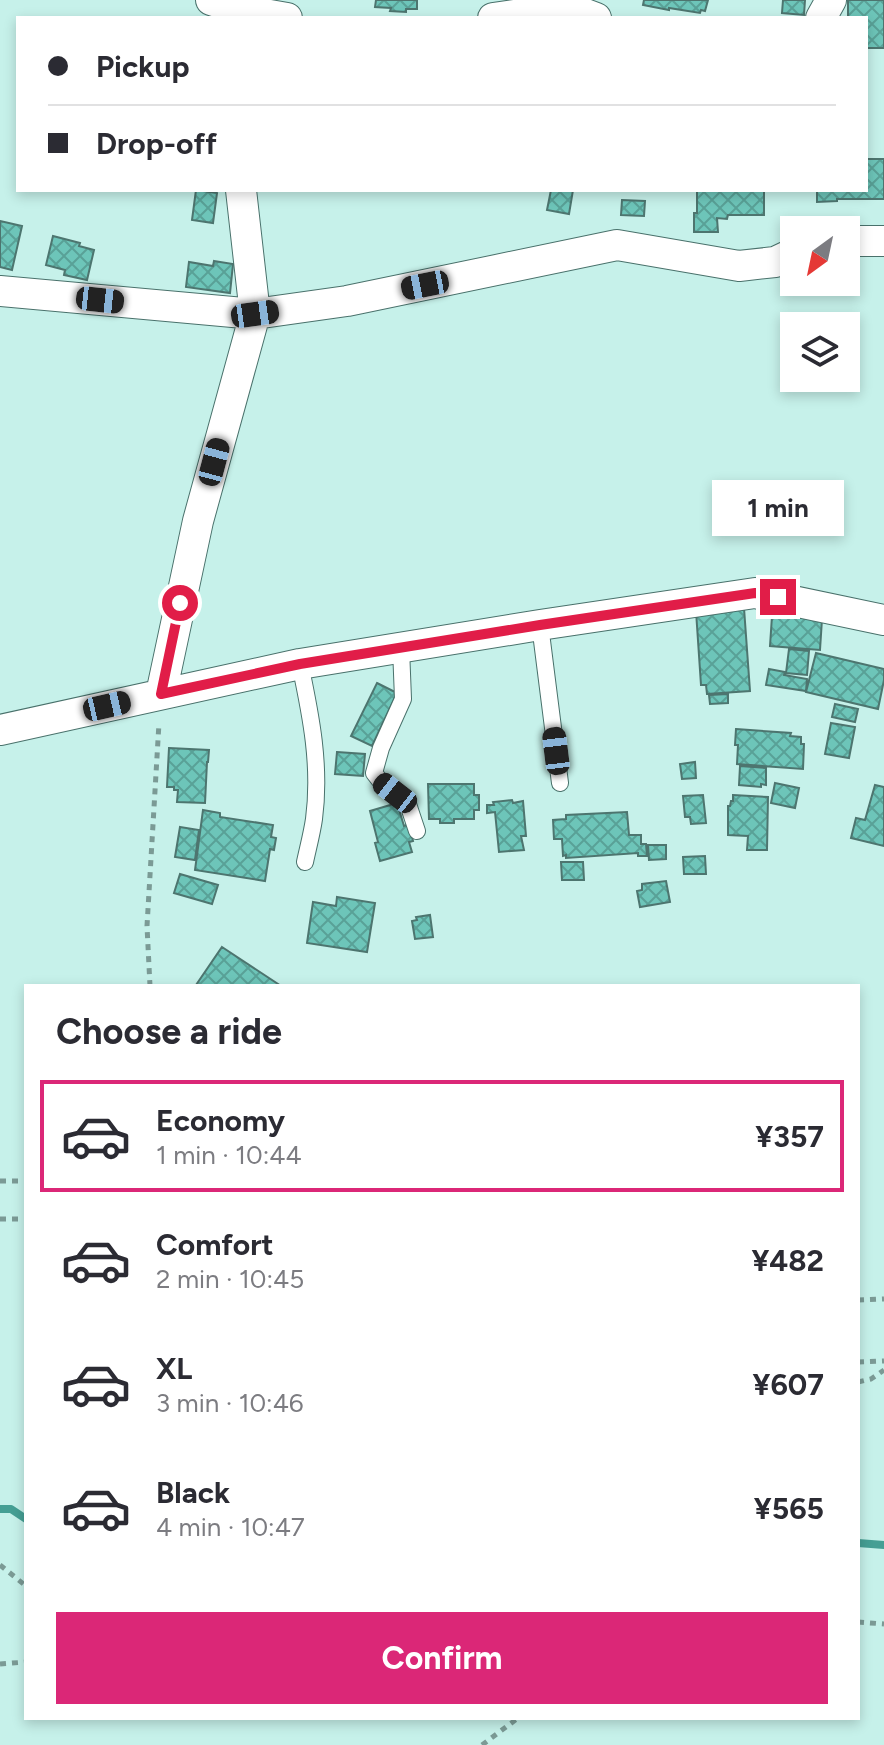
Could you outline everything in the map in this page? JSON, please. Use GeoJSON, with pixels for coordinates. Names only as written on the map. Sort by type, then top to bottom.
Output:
{"type":"FeatureCollection","features":[{"type":"Feature","properties":{"kind":"street"},"geometry":{"type":"LineString","coordinates":[[211,0],[277,16]]}},
{"type":"Feature","properties":{"kind":"street"},"geometry":{"type":"LineString","coordinates":[[507,16],[578,9]]}},
{"type":"Feature","properties":{"kind":"street"},"geometry":{"type":"LineString","coordinates":[[161,694],[198,521],[255,314],[241,192]]}},
{"type":"Feature","properties":{"kind":"street"},"geometry":{"type":"LineString","coordinates":[[860,241],[884,241]]}},
{"type":"Feature","properties":{"kind":"street"},"geometry":{"type":"LineString","coordinates":[[0,291],[255,314],[347,301],[617,245],[739,266],[780,260]]}},
{"type":"Feature","properties":{"kind":"street"},"geometry":{"type":"LineString","coordinates":[[0,730],[300,664],[755,593],[884,620]]}},
{"type":"Feature","properties":{"kind":"lane"},"geometry":{"type":"LineString","coordinates":[[540,625],[560,783]]}},
{"type":"Feature","properties":{"kind":"lane"},"geometry":{"type":"LineString","coordinates":[[401,648],[403,699],[381,748],[374,773],[408,804],[417,831]]}},
{"type":"Feature","properties":{"kind":"lane"},"geometry":{"type":"LineString","coordinates":[[300,664],[313,725],[317,773],[314,820],[305,862]]}},
{"type":"Feature","properties":{"kind":"path"},"geometry":{"type":"LineString","coordinates":[[150,984],[147,926],[161,694]]}},
{"type":"Feature","properties":{"kind":"path"},"geometry":{"type":"LineString","coordinates":[[0,1181],[24,1181]]}},
{"type":"Feature","properties":{"kind":"path"},"geometry":{"type":"LineString","coordinates":[[0,1219],[24,1219]]}},
{"type":"Feature","properties":{"kind":"path"},"geometry":{"type":"LineString","coordinates":[[860,1300],[884,1299]]}},
{"type":"Feature","properties":{"kind":"path"},"geometry":{"type":"LineString","coordinates":[[860,1362],[884,1361]]}},
{"type":"Feature","properties":{"kind":"path"},"geometry":{"type":"LineString","coordinates":[[860,1382],[871,1379],[884,1370]]}},
{"type":"Feature","properties":{"kind":"path"},"geometry":{"type":"LineString","coordinates":[[0,1565],[24,1584]]}},
{"type":"Feature","properties":{"kind":"path"},"geometry":{"type":"LineString","coordinates":[[860,1622],[884,1624]]}},
{"type":"Feature","properties":{"kind":"path"},"geometry":{"type":"LineString","coordinates":[[0,1664],[24,1662]]}},
{"type":"Feature","properties":{"kind":"path"},"geometry":{"type":"LineString","coordinates":[[482,1745],[515,1720]]}},
{"type":"Feature","properties":{"kind":"building"},"geometry":{"type":"Polygon","coordinates":[[[376,0],[417,0],[417,9],[390,11],[391,8],[375,7],[376,0]]]}},
{"type":"Feature","properties":{"kind":"building"},"geometry":{"type":"Polygon","coordinates":[[[644,0],[708,0],[705,11],[701,10],[700,13],[643,5],[644,0]]]}},
{"type":"Feature","properties":{"kind":"building"},"geometry":{"type":"Polygon","coordinates":[[[783,0],[805,0],[804,15],[782,13],[783,0]]]}},
{"type":"Feature","properties":{"kind":"building"},"geometry":{"type":"Polygon","coordinates":[[[848,0],[884,0],[884,48],[868,48],[868,16],[848,16],[848,0]]]}},
{"type":"Feature","properties":{"kind":"building"},"geometry":{"type":"Polygon","coordinates":[[[868,159],[884,159],[884,199],[817,202],[817,192],[868,192],[868,159]]]}},
{"type":"Feature","properties":{"kind":"building"},"geometry":{"type":"Polygon","coordinates":[[[196,192],[217,193],[213,223],[192,220],[196,192]]]}},
{"type":"Feature","properties":{"kind":"building"},"geometry":{"type":"Polygon","coordinates":[[[551,192],[573,192],[569,214],[547,210],[551,192]]]}},
{"type":"Feature","properties":{"kind":"building"},"geometry":{"type":"Polygon","coordinates":[[[697,192],[764,192],[764,215],[717,218],[718,232],[694,232],[694,213],[697,213],[697,192]]]}},
{"type":"Feature","properties":{"kind":"building"},"geometry":{"type":"Polygon","coordinates":[[[622,200],[645,201],[644,216],[621,215],[622,200]]]}},
{"type":"Feature","properties":{"kind":"building"},"geometry":{"type":"Polygon","coordinates":[[[0,221],[22,226],[12,270],[0,267],[0,221]]]}},
{"type":"Feature","properties":{"kind":"building"},"geometry":{"type":"Polygon","coordinates":[[[53,236],[94,250],[87,280],[64,275],[65,270],[46,265],[53,236]]]}},
{"type":"Feature","properties":{"kind":"building"},"geometry":{"type":"Polygon","coordinates":[[[214,261],[233,264],[230,293],[186,287],[189,262],[213,266],[214,261]]]}},
{"type":"Feature","properties":{"kind":"building"},"geometry":{"type":"Polygon","coordinates":[[[744,608],[750,691],[707,694],[706,685],[701,685],[696,611],[744,608]]]}},
{"type":"Feature","properties":{"kind":"building"},"geometry":{"type":"Polygon","coordinates":[[[772,616],[822,619],[820,650],[770,646],[772,616]]]}},
{"type":"Feature","properties":{"kind":"building"},"geometry":{"type":"Polygon","coordinates":[[[789,649],[809,651],[807,675],[786,673],[789,649]]]}},
{"type":"Feature","properties":{"kind":"building"},"geometry":{"type":"Polygon","coordinates":[[[816,653],[884,669],[878,709],[806,692],[816,653]]]}},
{"type":"Feature","properties":{"kind":"building"},"geometry":{"type":"Polygon","coordinates":[[[769,669],[807,679],[806,691],[766,685],[769,669]]]}},
{"type":"Feature","properties":{"kind":"building"},"geometry":{"type":"Polygon","coordinates":[[[377,683],[397,693],[372,746],[351,736],[377,683]]]}},
{"type":"Feature","properties":{"kind":"building"},"geometry":{"type":"Polygon","coordinates":[[[728,694],[728,703],[710,704],[709,695],[728,694]]]}},
{"type":"Feature","properties":{"kind":"building"},"geometry":{"type":"Polygon","coordinates":[[[835,704],[858,709],[855,722],[832,717],[835,704]]]}},
{"type":"Feature","properties":{"kind":"building"},"geometry":{"type":"Polygon","coordinates":[[[831,723],[855,727],[849,758],[825,754],[831,723]]]}},
{"type":"Feature","properties":{"kind":"building"},"geometry":{"type":"Polygon","coordinates":[[[736,729],[791,733],[790,736],[801,737],[801,744],[804,744],[803,769],[737,764],[736,729]]]}},
{"type":"Feature","properties":{"kind":"building"},"geometry":{"type":"Polygon","coordinates":[[[169,748],[209,750],[205,803],[177,802],[178,790],[167,787],[169,748]]]}},
{"type":"Feature","properties":{"kind":"building"},"geometry":{"type":"Polygon","coordinates":[[[337,752],[365,754],[363,776],[335,774],[337,752]]]}},
{"type":"Feature","properties":{"kind":"building"},"geometry":{"type":"Polygon","coordinates":[[[695,762],[696,778],[682,779],[680,764],[695,762]]]}},
{"type":"Feature","properties":{"kind":"building"},"geometry":{"type":"Polygon","coordinates":[[[740,766],[766,768],[766,785],[739,785],[740,766]]]}},
{"type":"Feature","properties":{"kind":"building"},"geometry":{"type":"Polygon","coordinates":[[[775,783],[799,788],[795,808],[771,803],[775,783]]]}},
{"type":"Feature","properties":{"kind":"building"},"geometry":{"type":"Polygon","coordinates":[[[428,784],[474,784],[474,795],[479,795],[479,810],[474,810],[474,819],[440,823],[440,819],[429,819],[428,784]]]}},
{"type":"Feature","properties":{"kind":"building"},"geometry":{"type":"Polygon","coordinates":[[[875,785],[884,787],[884,846],[851,838],[856,818],[865,820],[875,785]]]}},
{"type":"Feature","properties":{"kind":"building"},"geometry":{"type":"Polygon","coordinates":[[[703,795],[706,823],[691,824],[690,817],[685,817],[683,796],[703,795]]]}},
{"type":"Feature","properties":{"kind":"building"},"geometry":{"type":"Polygon","coordinates":[[[733,795],[768,797],[767,850],[747,850],[748,836],[728,835],[728,806],[733,801],[733,795]]]}},
{"type":"Feature","properties":{"kind":"building"},"geometry":{"type":"Polygon","coordinates":[[[512,800],[513,803],[523,801],[526,836],[521,836],[524,850],[499,852],[495,812],[487,813],[487,805],[512,800]]]}},
{"type":"Feature","properties":{"kind":"building"},"geometry":{"type":"Polygon","coordinates":[[[397,803],[404,826],[409,824],[412,852],[380,861],[370,811],[397,803]]]}},
{"type":"Feature","properties":{"kind":"building"},"geometry":{"type":"Polygon","coordinates":[[[203,810],[220,813],[220,817],[273,825],[271,837],[276,838],[274,850],[270,849],[265,881],[195,870],[203,810]]]}},
{"type":"Feature","properties":{"kind":"building"},"geometry":{"type":"Polygon","coordinates":[[[627,812],[629,835],[641,835],[641,844],[646,844],[647,856],[638,856],[638,853],[566,858],[566,855],[563,856],[562,839],[554,839],[553,820],[566,819],[566,815],[627,812]]]}},
{"type":"Feature","properties":{"kind":"building"},"geometry":{"type":"Polygon","coordinates":[[[180,827],[199,830],[195,860],[175,857],[180,827]]]}},
{"type":"Feature","properties":{"kind":"building"},"geometry":{"type":"Polygon","coordinates":[[[648,845],[666,845],[666,859],[649,860],[648,845]]]}},
{"type":"Feature","properties":{"kind":"building"},"geometry":{"type":"Polygon","coordinates":[[[705,856],[706,874],[684,874],[683,857],[705,856]]]}},
{"type":"Feature","properties":{"kind":"building"},"geometry":{"type":"Polygon","coordinates":[[[561,862],[583,862],[584,880],[562,880],[561,862]]]}},
{"type":"Feature","properties":{"kind":"building"},"geometry":{"type":"Polygon","coordinates":[[[180,874],[218,885],[212,904],[174,893],[180,874]]]}},
{"type":"Feature","properties":{"kind":"building"},"geometry":{"type":"Polygon","coordinates":[[[666,881],[670,902],[640,907],[637,891],[642,890],[642,884],[666,881]]]}},
{"type":"Feature","properties":{"kind":"building"},"geometry":{"type":"Polygon","coordinates":[[[337,897],[375,903],[367,952],[307,943],[313,902],[336,906],[337,897]]]}},
{"type":"Feature","properties":{"kind":"building"},"geometry":{"type":"Polygon","coordinates":[[[430,915],[433,937],[415,939],[412,921],[417,920],[416,917],[430,915]]]}},
{"type":"Feature","properties":{"kind":"building"},"geometry":{"type":"Polygon","coordinates":[[[222,947],[278,984],[197,984],[222,947]]]}},
{"type":"Feature","properties":{"kind":"waterway"},"geometry":{"type":"LineString","coordinates":[[0,1509],[11,1509],[24,1518]]}},
{"type":"Feature","properties":{"kind":"waterway"},"geometry":{"type":"LineString","coordinates":[[860,1543],[884,1545]]}},
{"type":"Feature","properties":{"kind":"route"},"geometry":{"type":"LineString","coordinates":[[180,603],[161,694],[300,664],[540,625],[755,593],[778,597]]}}]}
